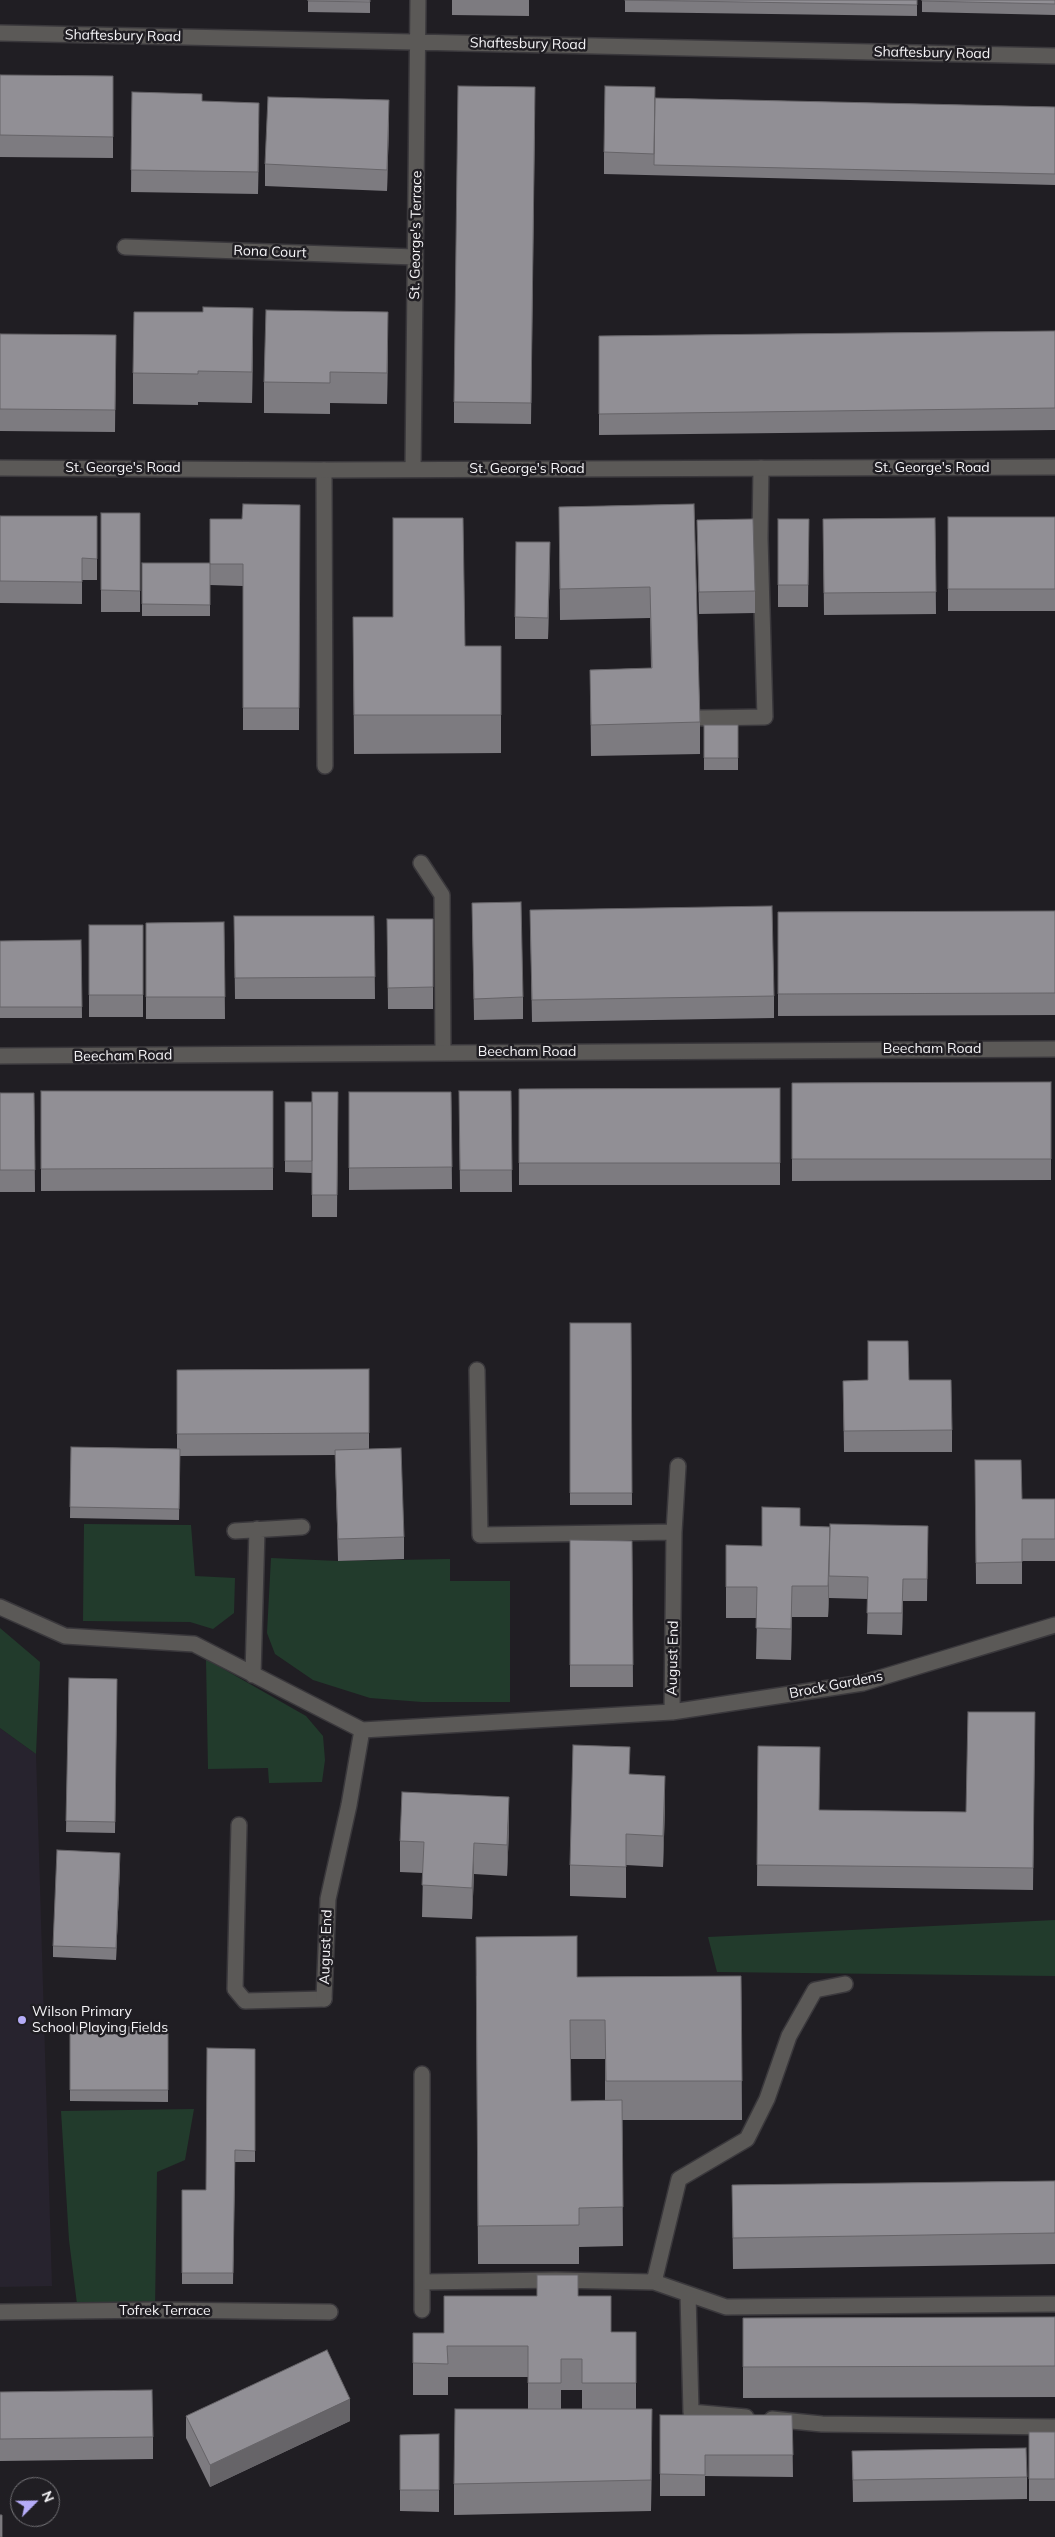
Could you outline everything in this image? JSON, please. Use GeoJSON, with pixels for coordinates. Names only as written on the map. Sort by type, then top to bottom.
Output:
{"type":"FeatureCollection","features":[{"type":"Feature","properties":{"kind":"street","name":"St. George's Terrace"},"geometry":{"type":"LineString","coordinates":[[413,469],[418,0]]}},
{"type":"Feature","properties":{"kind":"street","name":"Shaftesbury Road"},"geometry":{"type":"LineString","coordinates":[[0,33],[1055,56]]}},
{"type":"Feature","properties":{"kind":"street","name":"Rona Court"},"geometry":{"type":"LineString","coordinates":[[125,247],[415,257]]}},
{"type":"Feature","properties":{"kind":"street","name":"St. George's Road"},"geometry":{"type":"LineString","coordinates":[[0,468],[324,470],[1055,467]]}},
{"type":"Feature","properties":{"kind":"street"},"geometry":{"type":"LineString","coordinates":[[701,718],[765,717],[760,538],[761,468]]}},
{"type":"Feature","properties":{"kind":"street"},"geometry":{"type":"LineString","coordinates":[[324,470],[325,766]]}},
{"type":"Feature","properties":{"kind":"street"},"geometry":{"type":"LineString","coordinates":[[421,863],[442,895],[443,1052]]}},
{"type":"Feature","properties":{"kind":"street","name":"Beecham Road"},"geometry":{"type":"LineString","coordinates":[[0,1056],[1055,1048]]}},
{"type":"Feature","properties":{"kind":"street"},"geometry":{"type":"LineString","coordinates":[[477,1370],[480,1535],[674,1532]]}},
{"type":"Feature","properties":{"kind":"street","name":"August End"},"geometry":{"type":"LineString","coordinates":[[239,1825],[235,1989],[245,2001],[324,1999],[328,1899],[349,1805],[362,1730],[672,1712],[674,1532],[678,1466]]}},
{"type":"Feature","properties":{"kind":"street"},"geometry":{"type":"LineString","coordinates":[[235,1531],[302,1527]]}},
{"type":"Feature","properties":{"kind":"street"},"geometry":{"type":"LineString","coordinates":[[253,1675],[257,1530]]}},
{"type":"Feature","properties":{"kind":"street"},"geometry":{"type":"LineString","coordinates":[[0,1607],[65,1636],[194,1644],[362,1730]]}},
{"type":"Feature","properties":{"kind":"street","name":"Brock Gardens"},"geometry":{"type":"LineString","coordinates":[[672,1712],[862,1683],[1055,1625]]}},
{"type":"Feature","properties":{"kind":"street"},"geometry":{"type":"LineString","coordinates":[[654,2282],[679,2179],[747,2139],[767,2099],[789,2036],[815,1990],[845,1984]]}},
{"type":"Feature","properties":{"kind":"street"},"geometry":{"type":"LineString","coordinates":[[422,2074],[422,2310]]}},
{"type":"Feature","properties":{"kind":"street"},"geometry":{"type":"LineString","coordinates":[[422,2282],[556,2280],[654,2282],[726,2307],[1055,2304]]}},
{"type":"Feature","properties":{"kind":"street"},"geometry":{"type":"LineString","coordinates":[[688,2294],[692,2412],[822,2424],[1055,2427]]}},
{"type":"Feature","properties":{"kind":"street","name":"Tofrek Terrace"},"geometry":{"type":"LineString","coordinates":[[0,2312],[155,2310],[330,2312]]}},
{"type":"Feature","properties":{"kind":"shaded area","name":"Wilson Primary School Playing Fields"},"geometry":{"type":"Polygon","coordinates":[[[0,1728],[36,1754],[52,2286],[0,2287],[0,1728]]]}},
{"type":"Feature","properties":{"kind":"green space"},"geometry":{"type":"Polygon","coordinates":[[[84,1524],[191,1525],[195,1576],[235,1578],[234,1613],[213,1629],[190,1622],[83,1621],[84,1524]]]}},
{"type":"Feature","properties":{"kind":"green space"},"geometry":{"type":"Polygon","coordinates":[[[271,1558],[338,1561],[450,1559],[450,1581],[510,1581],[510,1702],[422,1702],[370,1698],[313,1680],[275,1654],[267,1633],[271,1558]]]}},
{"type":"Feature","properties":{"kind":"green space"},"geometry":{"type":"Polygon","coordinates":[[[0,1628],[40,1662],[36,1754],[0,1728],[0,1628]]]}},
{"type":"Feature","properties":{"kind":"green space"},"geometry":{"type":"Polygon","coordinates":[[[206,1659],[306,1716],[323,1736],[325,1760],[322,1782],[269,1783],[268,1768],[208,1769],[206,1659]]]}},
{"type":"Feature","properties":{"kind":"green space"},"geometry":{"type":"Polygon","coordinates":[[[1055,1920],[1055,1976],[717,1972],[708,1937],[1055,1920]]]}},
{"type":"Feature","properties":{"kind":"green space"},"geometry":{"type":"Polygon","coordinates":[[[194,2109],[185,2160],[157,2172],[155,2310],[78,2312],[69,2240],[61,2111],[194,2109]]]}},
{"type":"Feature","properties":{"kind":"building"},"geometry":{"type":"Polygon","coordinates":[[[370,0],[370,2],[308,1],[370,0]]]}},
{"type":"Feature","properties":{"kind":"building"},"geometry":{"type":"Polygon","coordinates":[[[625,0],[917,0],[917,5],[625,0]]]}},
{"type":"Feature","properties":{"kind":"building"},"geometry":{"type":"Polygon","coordinates":[[[1055,0],[1055,4],[922,1],[1055,0]]]}},
{"type":"Feature","properties":{"kind":"building"},"geometry":{"type":"Polygon","coordinates":[[[0,75],[113,76],[113,137],[0,135],[0,75]]]}},
{"type":"Feature","properties":{"kind":"building"},"geometry":{"type":"Polygon","coordinates":[[[458,86],[535,87],[531,403],[454,402],[458,86]]]}},
{"type":"Feature","properties":{"kind":"building"},"geometry":{"type":"Polygon","coordinates":[[[605,86],[655,87],[654,154],[604,152],[605,86]]]}},
{"type":"Feature","properties":{"kind":"building"},"geometry":{"type":"Polygon","coordinates":[[[132,92],[202,94],[202,101],[259,103],[258,172],[131,170],[132,92]]]}},
{"type":"Feature","properties":{"kind":"building"},"geometry":{"type":"Polygon","coordinates":[[[268,97],[389,100],[387,170],[265,164],[268,97]]]}},
{"type":"Feature","properties":{"kind":"building"},"geometry":{"type":"Polygon","coordinates":[[[655,98],[1055,107],[1055,174],[654,165],[655,98]]]}},
{"type":"Feature","properties":{"kind":"building"},"geometry":{"type":"Polygon","coordinates":[[[203,307],[253,308],[252,372],[198,371],[198,374],[133,373],[134,312],[203,312],[203,307]]]}},
{"type":"Feature","properties":{"kind":"building"},"geometry":{"type":"Polygon","coordinates":[[[266,310],[388,312],[387,373],[330,372],[330,383],[264,382],[266,310]]]}},
{"type":"Feature","properties":{"kind":"building"},"geometry":{"type":"Polygon","coordinates":[[[1055,331],[1055,408],[599,414],[599,336],[1055,331]]]}},
{"type":"Feature","properties":{"kind":"building"},"geometry":{"type":"Polygon","coordinates":[[[0,334],[116,335],[115,410],[0,409],[0,334]]]}},
{"type":"Feature","properties":{"kind":"building"},"geometry":{"type":"Polygon","coordinates":[[[243,504],[300,505],[299,708],[243,708],[243,564],[210,564],[210,519],[242,519],[243,504]]]}},
{"type":"Feature","properties":{"kind":"building"},"geometry":{"type":"Polygon","coordinates":[[[694,504],[700,722],[591,725],[590,670],[652,668],[650,587],[560,589],[559,507],[694,504]]]}},
{"type":"Feature","properties":{"kind":"building"},"geometry":{"type":"Polygon","coordinates":[[[101,513],[140,513],[140,591],[101,590],[101,513]]]}},
{"type":"Feature","properties":{"kind":"building"},"geometry":{"type":"Polygon","coordinates":[[[0,516],[97,516],[97,559],[82,558],[82,582],[0,581],[0,516]]]}},
{"type":"Feature","properties":{"kind":"building"},"geometry":{"type":"Polygon","coordinates":[[[948,517],[1055,517],[1055,589],[948,589],[948,517]]]}},
{"type":"Feature","properties":{"kind":"building"},"geometry":{"type":"Polygon","coordinates":[[[393,518],[463,518],[465,646],[501,646],[501,715],[354,715],[353,617],[393,617],[393,518]]]}},
{"type":"Feature","properties":{"kind":"building"},"geometry":{"type":"Polygon","coordinates":[[[935,518],[936,592],[824,593],[823,519],[935,518]]]}},
{"type":"Feature","properties":{"kind":"building"},"geometry":{"type":"Polygon","coordinates":[[[753,519],[755,591],[699,592],[697,520],[753,519]]]}},
{"type":"Feature","properties":{"kind":"building"},"geometry":{"type":"Polygon","coordinates":[[[778,519],[809,519],[808,585],[778,585],[778,519]]]}},
{"type":"Feature","properties":{"kind":"building"},"geometry":{"type":"Polygon","coordinates":[[[516,542],[550,542],[548,618],[515,617],[516,542]]]}},
{"type":"Feature","properties":{"kind":"building"},"geometry":{"type":"Polygon","coordinates":[[[142,563],[210,563],[210,605],[142,604],[142,563]]]}},
{"type":"Feature","properties":{"kind":"building"},"geometry":{"type":"Polygon","coordinates":[[[704,725],[738,725],[738,758],[704,758],[704,725]]]}},
{"type":"Feature","properties":{"kind":"building"},"geometry":{"type":"Polygon","coordinates":[[[521,902],[523,997],[474,999],[472,903],[521,902]]]}},
{"type":"Feature","properties":{"kind":"building"},"geometry":{"type":"Polygon","coordinates":[[[772,906],[774,996],[532,1000],[530,910],[772,906]]]}},
{"type":"Feature","properties":{"kind":"building"},"geometry":{"type":"Polygon","coordinates":[[[1055,911],[1055,993],[778,994],[778,912],[1055,911]]]}},
{"type":"Feature","properties":{"kind":"building"},"geometry":{"type":"Polygon","coordinates":[[[234,916],[374,916],[375,977],[235,978],[234,916]]]}},
{"type":"Feature","properties":{"kind":"building"},"geometry":{"type":"Polygon","coordinates":[[[387,919],[433,919],[433,987],[388,988],[387,919]]]}},
{"type":"Feature","properties":{"kind":"building"},"geometry":{"type":"Polygon","coordinates":[[[224,922],[225,997],[146,997],[146,923],[224,922]]]}},
{"type":"Feature","properties":{"kind":"building"},"geometry":{"type":"Polygon","coordinates":[[[89,925],[143,925],[143,995],[89,995],[89,925]]]}},
{"type":"Feature","properties":{"kind":"building"},"geometry":{"type":"Polygon","coordinates":[[[81,940],[82,1007],[0,1007],[0,941],[81,940]]]}},
{"type":"Feature","properties":{"kind":"building"},"geometry":{"type":"Polygon","coordinates":[[[1051,1082],[1051,1159],[792,1159],[792,1083],[1051,1082]]]}},
{"type":"Feature","properties":{"kind":"building"},"geometry":{"type":"Polygon","coordinates":[[[780,1088],[780,1163],[519,1163],[519,1089],[780,1088]]]}},
{"type":"Feature","properties":{"kind":"building"},"geometry":{"type":"Polygon","coordinates":[[[41,1091],[273,1091],[273,1168],[41,1169],[41,1091]]]}},
{"type":"Feature","properties":{"kind":"building"},"geometry":{"type":"Polygon","coordinates":[[[459,1091],[511,1091],[512,1170],[460,1170],[459,1091]]]}},
{"type":"Feature","properties":{"kind":"building"},"geometry":{"type":"Polygon","coordinates":[[[312,1092],[338,1092],[337,1195],[312,1195],[312,1092]]]}},
{"type":"Feature","properties":{"kind":"building"},"geometry":{"type":"Polygon","coordinates":[[[349,1092],[451,1092],[452,1167],[349,1168],[349,1092]]]}},
{"type":"Feature","properties":{"kind":"building"},"geometry":{"type":"Polygon","coordinates":[[[0,1093],[34,1093],[35,1170],[0,1170],[0,1093]]]}},
{"type":"Feature","properties":{"kind":"building"},"geometry":{"type":"Polygon","coordinates":[[[285,1102],[312,1102],[312,1161],[285,1161],[285,1102]]]}},
{"type":"Feature","properties":{"kind":"building"},"geometry":{"type":"Polygon","coordinates":[[[570,1323],[631,1323],[632,1493],[570,1493],[570,1323]]]}},
{"type":"Feature","properties":{"kind":"building"},"geometry":{"type":"Polygon","coordinates":[[[868,1341],[908,1341],[909,1380],[951,1380],[952,1430],[844,1431],[843,1381],[868,1380],[868,1341]]]}},
{"type":"Feature","properties":{"kind":"building"},"geometry":{"type":"Polygon","coordinates":[[[369,1369],[369,1433],[177,1434],[177,1370],[369,1369]]]}},
{"type":"Feature","properties":{"kind":"building"},"geometry":{"type":"Polygon","coordinates":[[[71,1447],[180,1449],[179,1509],[70,1507],[71,1447]]]}},
{"type":"Feature","properties":{"kind":"building"},"geometry":{"type":"Polygon","coordinates":[[[401,1448],[404,1537],[338,1539],[335,1450],[401,1448]]]}},
{"type":"Feature","properties":{"kind":"building"},"geometry":{"type":"Polygon","coordinates":[[[975,1460],[1021,1460],[1022,1499],[1055,1499],[1055,1539],[1022,1539],[1022,1562],[976,1563],[975,1460]]]}},
{"type":"Feature","properties":{"kind":"building"},"geometry":{"type":"Polygon","coordinates":[[[762,1507],[800,1508],[800,1526],[830,1527],[828,1586],[792,1586],[791,1629],[756,1628],[757,1587],[726,1587],[726,1545],[762,1546],[762,1507]]]}},
{"type":"Feature","properties":{"kind":"building"},"geometry":{"type":"Polygon","coordinates":[[[830,1524],[928,1526],[927,1579],[903,1579],[902,1613],[867,1613],[868,1577],[829,1576],[830,1524]]]}},
{"type":"Feature","properties":{"kind":"building"},"geometry":{"type":"Polygon","coordinates":[[[570,1540],[632,1541],[633,1665],[570,1665],[570,1540]]]}},
{"type":"Feature","properties":{"kind":"building"},"geometry":{"type":"Polygon","coordinates":[[[69,1678],[117,1679],[115,1822],[66,1821],[69,1678]]]}},
{"type":"Feature","properties":{"kind":"building"},"geometry":{"type":"Polygon","coordinates":[[[968,1712],[1035,1712],[1033,1868],[757,1865],[758,1746],[820,1747],[819,1810],[966,1812],[968,1712]]]}},
{"type":"Feature","properties":{"kind":"building"},"geometry":{"type":"Polygon","coordinates":[[[573,1745],[630,1747],[629,1774],[665,1776],[663,1836],[626,1834],[626,1867],[570,1865],[573,1745]]]}},
{"type":"Feature","properties":{"kind":"building"},"geometry":{"type":"Polygon","coordinates":[[[402,1792],[509,1797],[507,1845],[474,1843],[472,1888],[422,1885],[424,1842],[400,1841],[402,1792]]]}},
{"type":"Feature","properties":{"kind":"building"},"geometry":{"type":"Polygon","coordinates":[[[57,1850],[120,1853],[116,1948],[53,1946],[57,1850]]]}},
{"type":"Feature","properties":{"kind":"building"},"geometry":{"type":"Polygon","coordinates":[[[577,1936],[577,1977],[741,1976],[742,2081],[606,2081],[605,2020],[570,2020],[571,2101],[622,2100],[623,2207],[579,2208],[579,2225],[478,2226],[476,1937],[577,1936]]]}},
{"type":"Feature","properties":{"kind":"building"},"geometry":{"type":"Polygon","coordinates":[[[70,2026],[168,2027],[168,2090],[70,2090],[70,2026]]]}},
{"type":"Feature","properties":{"kind":"building"},"geometry":{"type":"Polygon","coordinates":[[[207,2048],[255,2049],[255,2151],[235,2150],[233,2273],[182,2273],[182,2190],[206,2190],[207,2048]]]}},
{"type":"Feature","properties":{"kind":"building"},"geometry":{"type":"Polygon","coordinates":[[[1055,2181],[1055,2233],[733,2238],[732,2185],[1055,2181]]]}},
{"type":"Feature","properties":{"kind":"building"},"geometry":{"type":"Polygon","coordinates":[[[537,2275],[578,2275],[578,2296],[611,2296],[611,2332],[636,2332],[636,2383],[582,2383],[582,2359],[561,2359],[561,2383],[528,2383],[528,2346],[447,2346],[448,2364],[413,2363],[413,2333],[444,2333],[444,2296],[537,2296],[537,2275]]]}},
{"type":"Feature","properties":{"kind":"building"},"geometry":{"type":"Polygon","coordinates":[[[1055,2317],[1055,2366],[743,2367],[743,2318],[1055,2317]]]}},
{"type":"Feature","properties":{"kind":"building"},"geometry":{"type":"Polygon","coordinates":[[[327,2350],[350,2399],[210,2465],[186,2416],[327,2350]]]}},
{"type":"Feature","properties":{"kind":"building"},"geometry":{"type":"Polygon","coordinates":[[[152,2390],[153,2437],[0,2439],[0,2392],[152,2390]]]}},
{"type":"Feature","properties":{"kind":"building"},"geometry":{"type":"Polygon","coordinates":[[[455,2409],[652,2409],[651,2480],[454,2484],[455,2409]]]}},
{"type":"Feature","properties":{"kind":"building"},"geometry":{"type":"Polygon","coordinates":[[[660,2415],[792,2415],[793,2455],[705,2455],[705,2475],[660,2474],[660,2415]]]}},
{"type":"Feature","properties":{"kind":"building"},"geometry":{"type":"Polygon","coordinates":[[[1029,2432],[1055,2432],[1055,2479],[1029,2479],[1029,2432]]]}},
{"type":"Feature","properties":{"kind":"building"},"geometry":{"type":"Polygon","coordinates":[[[439,2434],[439,2490],[400,2490],[400,2435],[439,2434]]]}},
{"type":"Feature","properties":{"kind":"building"},"geometry":{"type":"Polygon","coordinates":[[[1026,2448],[1027,2477],[853,2480],[852,2451],[1026,2448]]]}},
{"type":"Feature","properties":{"kind":"building"},"geometry":{"type":"Polygon","coordinates":[[[0,2515],[2,2515],[2,2537],[0,2537],[0,2515]]]}},
{"type":"Feature","properties":{"kind":"place","name":"Wilson Primary School Playing Fields"},"geometry":{"type":"Point","coordinates":[22,2020]}}]}
